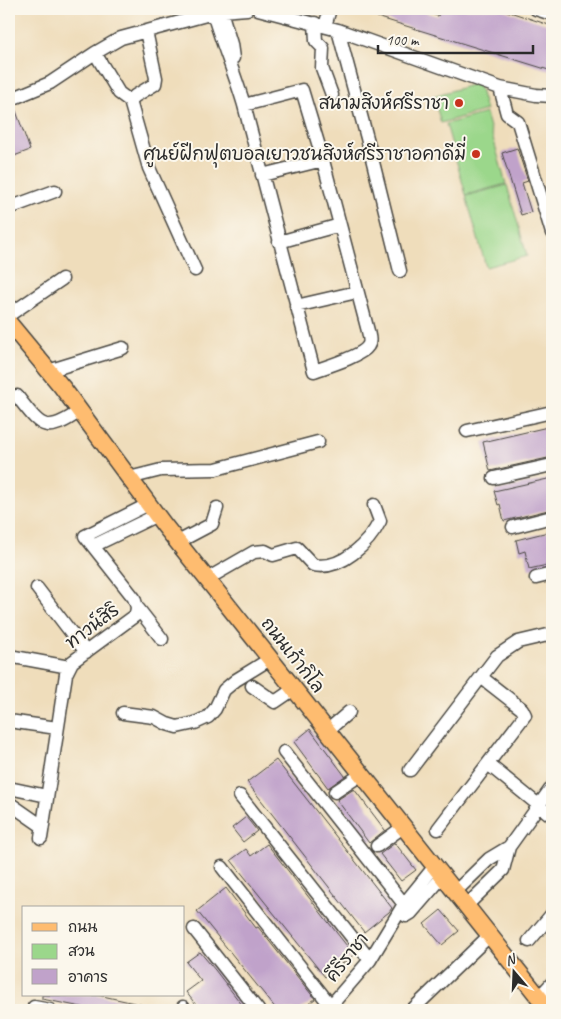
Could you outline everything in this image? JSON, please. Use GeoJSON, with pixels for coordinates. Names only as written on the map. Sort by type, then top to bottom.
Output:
{"type":"FeatureCollection","features":[{"type":"Feature","properties":{"kind":"main road","name":"ถนนเก้ากิโล"},"geometry":{"type":"LineString","coordinates":[[9,323],[80,412],[207,579],[549,1010]]}},
{"type":"Feature","properties":{"kind":"street"},"geometry":{"type":"LineString","coordinates":[[9,100],[50,83],[121,38],[224,11],[247,9]]}},
{"type":"Feature","properties":{"kind":"street"},"geometry":{"type":"LineString","coordinates":[[258,9],[338,30],[500,88],[552,96]]}},
{"type":"Feature","properties":{"kind":"street"},"geometry":{"type":"LineString","coordinates":[[330,9],[320,25],[316,40],[323,48],[322,68],[332,95]]}},
{"type":"Feature","properties":{"kind":"street"},"geometry":{"type":"LineString","coordinates":[[536,9],[552,14]]}},
{"type":"Feature","properties":{"kind":"street"},"geometry":{"type":"LineString","coordinates":[[224,11],[234,71],[314,371],[334,365],[364,350],[370,341],[323,160],[302,90],[244,105]]}},
{"type":"Feature","properties":{"kind":"street"},"geometry":{"type":"LineString","coordinates":[[338,30],[400,271]]}},
{"type":"Feature","properties":{"kind":"street"},"geometry":{"type":"LineString","coordinates":[[130,101],[134,96],[155,84],[156,78],[146,31]]}},
{"type":"Feature","properties":{"kind":"street"},"geometry":{"type":"LineString","coordinates":[[95,53],[119,93],[130,101],[149,168],[195,270]]}},
{"type":"Feature","properties":{"kind":"street"},"geometry":{"type":"LineString","coordinates":[[500,88],[507,114],[518,122],[552,233]]}},
{"type":"Feature","properties":{"kind":"street"},"geometry":{"type":"LineString","coordinates":[[262,175],[323,160]]}},
{"type":"Feature","properties":{"kind":"street"},"geometry":{"type":"LineString","coordinates":[[9,208],[56,191]]}},
{"type":"Feature","properties":{"kind":"street"},"geometry":{"type":"LineString","coordinates":[[279,242],[340,225]]}},
{"type":"Feature","properties":{"kind":"street"},"geometry":{"type":"LineString","coordinates":[[9,314],[62,280]]}},
{"type":"Feature","properties":{"kind":"street"},"geometry":{"type":"LineString","coordinates":[[296,306],[357,292]]}},
{"type":"Feature","properties":{"kind":"street"},"geometry":{"type":"LineString","coordinates":[[48,371],[122,348]]}},
{"type":"Feature","properties":{"kind":"street"},"geometry":{"type":"LineString","coordinates":[[17,396],[37,421],[45,424],[56,425],[80,412]]}},
{"type":"Feature","properties":{"kind":"street"},"geometry":{"type":"LineString","coordinates":[[467,431],[552,412]]}},
{"type":"Feature","properties":{"kind":"street"},"geometry":{"type":"LineString","coordinates":[[129,478],[161,470],[216,469],[318,442]]}},
{"type":"Feature","properties":{"kind":"street"},"geometry":{"type":"LineString","coordinates":[[494,478],[552,465]]}},
{"type":"Feature","properties":{"kind":"street"},"geometry":{"type":"LineString","coordinates":[[207,579],[254,552],[265,551],[273,555],[297,548],[313,565],[339,563],[366,542],[374,531],[380,521],[374,505]]}},
{"type":"Feature","properties":{"kind":"street"},"geometry":{"type":"LineString","coordinates":[[178,542],[212,524],[217,508]]}},
{"type":"Feature","properties":{"kind":"street","name":"ทาวน์สิริ"},"geometry":{"type":"LineString","coordinates":[[9,803],[41,832],[66,674],[69,667],[72,662],[136,614],[137,606],[134,598],[89,541],[153,510]]}},
{"type":"Feature","properties":{"kind":"street"},"geometry":{"type":"LineString","coordinates":[[513,527],[552,517]]}},
{"type":"Feature","properties":{"kind":"street"},"geometry":{"type":"LineString","coordinates":[[536,578],[552,574]]}},
{"type":"Feature","properties":{"kind":"street"},"geometry":{"type":"LineString","coordinates":[[37,588],[86,652]]}},
{"type":"Feature","properties":{"kind":"street"},"geometry":{"type":"LineString","coordinates":[[137,606],[162,639]]}},
{"type":"Feature","properties":{"kind":"street"},"geometry":{"type":"LineString","coordinates":[[410,770],[497,656],[518,642],[552,634]]}},
{"type":"Feature","properties":{"kind":"street"},"geometry":{"type":"LineString","coordinates":[[9,656],[69,667]]}},
{"type":"Feature","properties":{"kind":"street"},"geometry":{"type":"LineString","coordinates":[[123,713],[154,717],[177,727],[196,722],[208,717],[215,710],[224,690],[236,680],[270,659]]}},
{"type":"Feature","properties":{"kind":"street"},"geometry":{"type":"LineString","coordinates":[[438,829],[525,715],[522,709],[481,677]]}},
{"type":"Feature","properties":{"kind":"street"},"geometry":{"type":"LineString","coordinates":[[252,686],[275,702],[294,689]]}},
{"type":"Feature","properties":{"kind":"street"},"geometry":{"type":"LineString","coordinates":[[327,730],[349,712]]}},
{"type":"Feature","properties":{"kind":"street"},"geometry":{"type":"LineString","coordinates":[[9,721],[57,728]]}},
{"type":"Feature","properties":{"kind":"street"},"geometry":{"type":"LineString","coordinates":[[284,752],[408,908]]}},
{"type":"Feature","properties":{"kind":"street"},"geometry":{"type":"LineString","coordinates":[[488,764],[552,816]]}},
{"type":"Feature","properties":{"kind":"street"},"geometry":{"type":"LineString","coordinates":[[335,792],[362,774]]}},
{"type":"Feature","properties":{"kind":"street"},"geometry":{"type":"LineString","coordinates":[[466,906],[503,870],[509,847],[552,787]]}},
{"type":"Feature","properties":{"kind":"street"},"geometry":{"type":"LineString","coordinates":[[9,788],[47,796]]}},
{"type":"Feature","properties":{"kind":"street"},"geometry":{"type":"LineString","coordinates":[[240,796],[370,960]]}},
{"type":"Feature","properties":{"kind":"street"},"geometry":{"type":"LineString","coordinates":[[377,846],[404,827]]}},
{"type":"Feature","properties":{"kind":"street"},"geometry":{"type":"LineString","coordinates":[[455,892],[489,859],[509,847]]}},
{"type":"Feature","properties":{"kind":"street"},"geometry":{"type":"LineString","coordinates":[[222,867],[329,1008]]}},
{"type":"Feature","properties":{"kind":"street","name":"คีรีราชา"},"geometry":{"type":"LineString","coordinates":[[329,1008],[370,960],[393,924],[439,871]]}},
{"type":"Feature","properties":{"kind":"street"},"geometry":{"type":"LineString","coordinates":[[529,941],[552,914]]}},
{"type":"Feature","properties":{"kind":"street"},"geometry":{"type":"LineString","coordinates":[[194,929],[258,1010]]}},
{"type":"Feature","properties":{"kind":"street"},"geometry":{"type":"LineString","coordinates":[[412,1010],[490,935]]}},
{"type":"Feature","properties":{"kind":"street"},"geometry":{"type":"LineString","coordinates":[[539,997],[552,983]]}},
{"type":"Feature","properties":{"kind":"street"},"geometry":{"type":"LineString","coordinates":[[35,1004],[50,1010]]}},
{"type":"Feature","properties":{"kind":"green space","name":"สนามสิงห์ศรีราชา"},"geometry":{"type":"Polygon","coordinates":[[[478,83],[486,110],[441,123],[433,96],[478,83]]]}},
{"type":"Feature","properties":{"kind":"green space","name":"ศูนย์ฝีกฟุตบอลเยาวชนสิงห์ศรีราชาอคาดีมี่"},"geometry":{"type":"Polygon","coordinates":[[[486,113],[506,184],[466,195],[446,124],[486,113]]]}},
{"type":"Feature","properties":{"kind":"green space"},"geometry":{"type":"Polygon","coordinates":[[[507,185],[527,256],[486,267],[466,196],[507,185]]]}},
{"type":"Feature","properties":{"kind":"building"},"geometry":{"type":"Polygon","coordinates":[[[380,9],[414,9],[438,16],[440,9],[501,9],[552,26],[552,71],[377,17],[380,9]]]}},
{"type":"Feature","properties":{"kind":"building"},"geometry":{"type":"Polygon","coordinates":[[[16,111],[30,150],[14,156],[9,142],[9,113],[16,111]]]}},
{"type":"Feature","properties":{"kind":"building"},"geometry":{"type":"Polygon","coordinates":[[[517,148],[528,181],[522,183],[531,212],[521,215],[502,153],[517,148]]]}},
{"type":"Feature","properties":{"kind":"building"},"geometry":{"type":"Polygon","coordinates":[[[552,426],[552,457],[490,471],[483,442],[552,426]]]}},
{"type":"Feature","properties":{"kind":"building"},"geometry":{"type":"Polygon","coordinates":[[[552,478],[552,509],[504,521],[500,504],[498,505],[494,491],[552,478]]]}},
{"type":"Feature","properties":{"kind":"building"},"geometry":{"type":"Polygon","coordinates":[[[552,531],[552,564],[529,569],[525,551],[519,553],[516,540],[552,531]]]}},
{"type":"Feature","properties":{"kind":"building"},"geometry":{"type":"Polygon","coordinates":[[[310,729],[345,776],[328,788],[294,742],[310,729]]]}},
{"type":"Feature","properties":{"kind":"building"},"geometry":{"type":"Polygon","coordinates":[[[276,760],[392,908],[364,932],[247,782],[276,760]]]}},
{"type":"Feature","properties":{"kind":"building"},"geometry":{"type":"Polygon","coordinates":[[[354,789],[385,830],[369,843],[337,800],[354,789]]]}},
{"type":"Feature","properties":{"kind":"building"},"geometry":{"type":"Polygon","coordinates":[[[246,817],[257,831],[243,842],[232,828],[246,817]]]}},
{"type":"Feature","properties":{"kind":"building"},"geometry":{"type":"Polygon","coordinates":[[[395,843],[416,870],[401,881],[380,854],[395,843]]]}},
{"type":"Feature","properties":{"kind":"building"},"geometry":{"type":"Polygon","coordinates":[[[267,844],[354,955],[325,977],[231,860],[246,849],[251,856],[267,844]]]}},
{"type":"Feature","properties":{"kind":"building"},"geometry":{"type":"Polygon","coordinates":[[[226,888],[256,928],[258,927],[315,999],[300,1010],[277,1010],[197,911],[226,888]]]}},
{"type":"Feature","properties":{"kind":"building"},"geometry":{"type":"Polygon","coordinates":[[[441,910],[459,931],[442,945],[424,924],[441,910]]]}},
{"type":"Feature","properties":{"kind":"building"},"geometry":{"type":"Polygon","coordinates":[[[200,952],[246,1010],[200,1010],[186,992],[201,981],[186,962],[200,952]]]}},
{"type":"Feature","properties":{"kind":"building"},"geometry":{"type":"Polygon","coordinates":[[[42,996],[103,996],[148,1006],[147,1010],[96,1010],[42,999],[42,996]]]}},
{"type":"Feature","properties":{"kind":"place","name":"สนามสิงห์ศรีราชา"},"geometry":{"type":"Point","coordinates":[459,103]}},
{"type":"Feature","properties":{"kind":"place","name":"ศูนย์ฝีกฟุตบอลเยาวชนสิงห์ศรีราชาอคาดีมี่"},"geometry":{"type":"Point","coordinates":[476,154]}}]}
